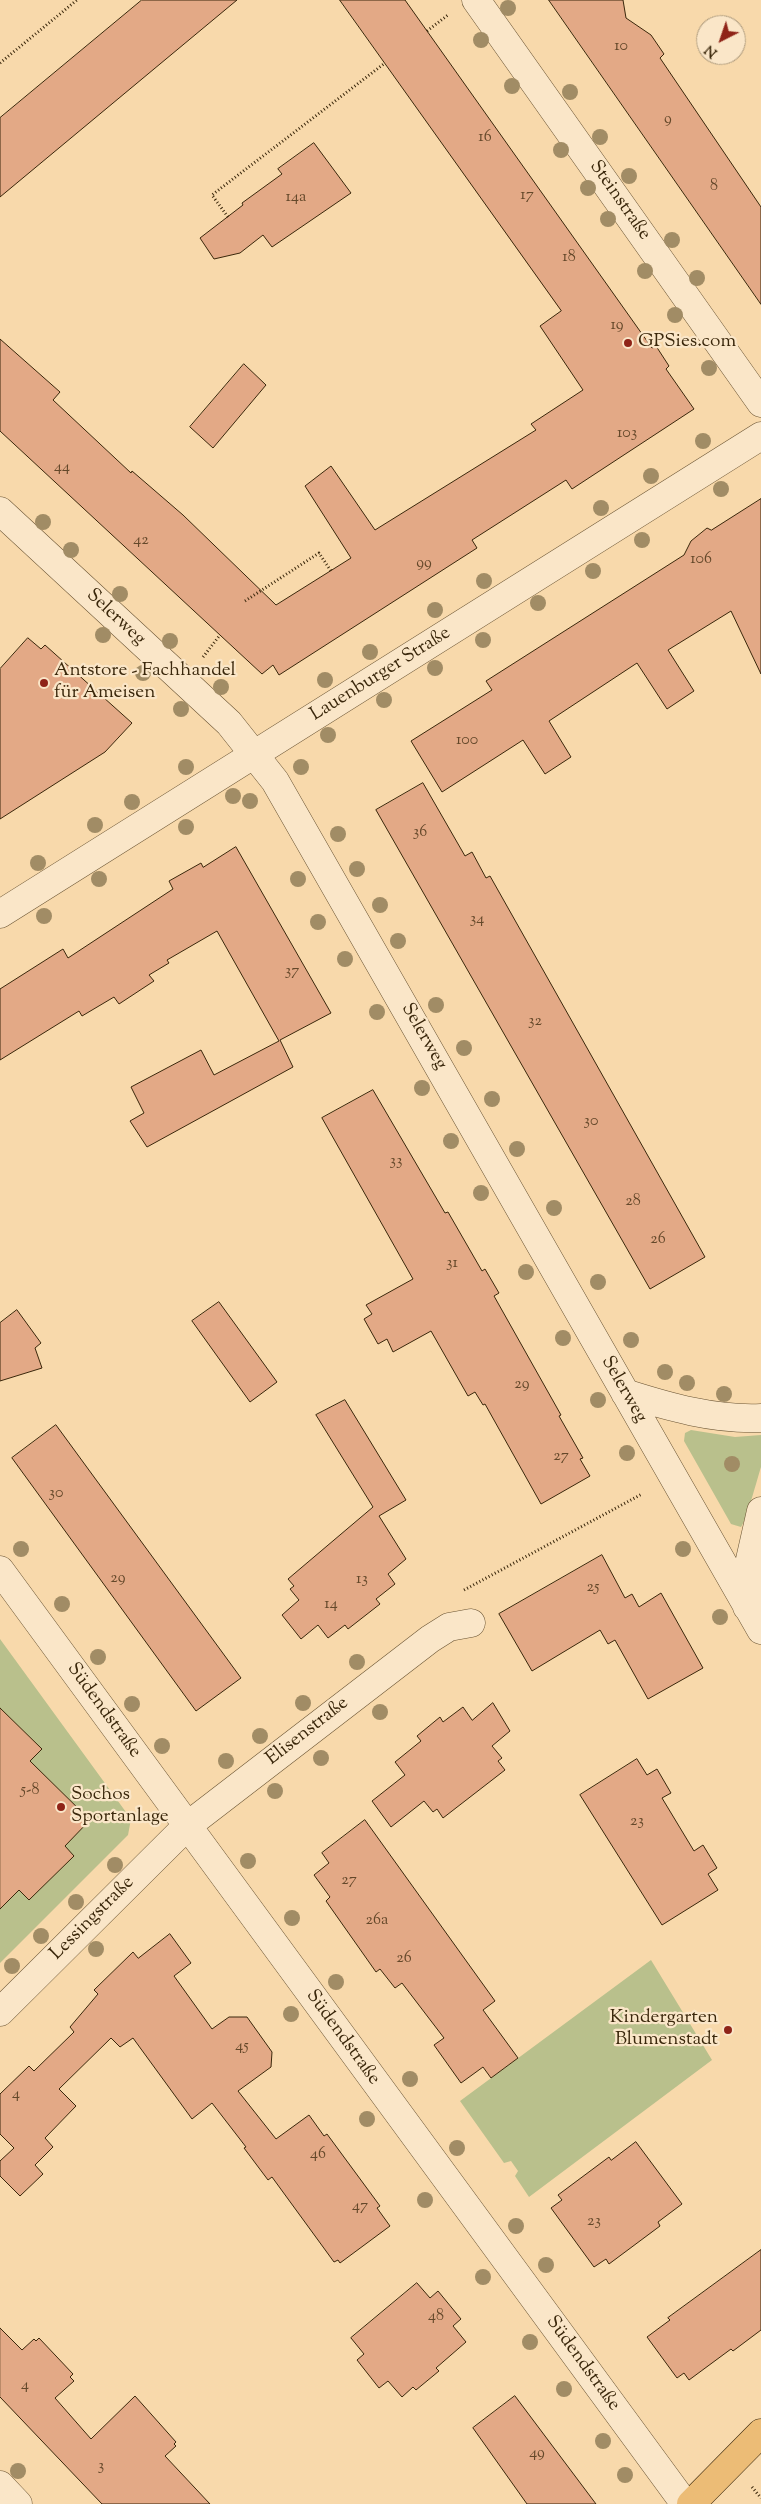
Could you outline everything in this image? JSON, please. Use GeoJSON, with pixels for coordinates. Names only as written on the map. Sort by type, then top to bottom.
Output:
{"type":"FeatureCollection","features":[{"type":"Feature","properties":{"kind":"main road"},"geometry":{"type":"LineString","coordinates":[[691,2504],[761,2433]]}},
{"type":"Feature","properties":{"kind":"street","name":"Steinstraße"},"geometry":{"type":"LineString","coordinates":[[476,0],[761,402]]}},
{"type":"Feature","properties":{"kind":"street","name":"Lauenburger Straße"},"geometry":{"type":"LineString","coordinates":[[0,914],[761,436]]}},
{"type":"Feature","properties":{"kind":"street","name":"Selerweg"},"geometry":{"type":"LineString","coordinates":[[0,511],[229,723],[256,754],[275,781],[761,1630]]}},
{"type":"Feature","properties":{"kind":"street"},"geometry":{"type":"LineString","coordinates":[[625,1393],[688,1410],[747,1418],[761,1418]]}},
{"type":"Feature","properties":{"kind":"street"},"geometry":{"type":"LineString","coordinates":[[747,1607],[749,1564],[761,1511]]}},
{"type":"Feature","properties":{"kind":"street","name":"Südendstraße"},"geometry":{"type":"LineString","coordinates":[[0,1570],[685,2504]]}},
{"type":"Feature","properties":{"kind":"street","name":"Elisenstraße"},"geometry":{"type":"LineString","coordinates":[[187,1826],[430,1639],[449,1627],[470,1623]]}},
{"type":"Feature","properties":{"kind":"street","name":"Lessingstraße"},"geometry":{"type":"LineString","coordinates":[[0,2012],[187,1826]]}},
{"type":"Feature","properties":{"kind":"street"},"geometry":{"type":"LineString","coordinates":[[0,2485],[18,2504]]}},
{"type":"Feature","properties":{"kind":"path"},"geometry":{"type":"LineString","coordinates":[[0,62],[77,0]]}},
{"type":"Feature","properties":{"kind":"path"},"geometry":{"type":"LineString","coordinates":[[427,31],[448,15]]}},
{"type":"Feature","properties":{"kind":"path"},"geometry":{"type":"LineString","coordinates":[[228,217],[212,195],[385,63]]}},
{"type":"Feature","properties":{"kind":"path"},"geometry":{"type":"LineString","coordinates":[[245,601],[319,553],[331,571]]}},
{"type":"Feature","properties":{"kind":"path"},"geometry":{"type":"LineString","coordinates":[[203,657],[220,635]]}},
{"type":"Feature","properties":{"kind":"path"},"geometry":{"type":"LineString","coordinates":[[466,1589],[642,1494]]}},
{"type":"Feature","properties":{"kind":"green space"},"geometry":{"type":"Polygon","coordinates":[[[691,1430],[735,1437],[761,1435],[761,1467],[749,1508],[741,1527],[731,1524],[684,1441],[685,1433],[691,1430]]]}},
{"type":"Feature","properties":{"kind":"green space","name":"Sochos Sportanlage"},"geometry":{"type":"Polygon","coordinates":[[[0,1639],[131,1819],[128,1835],[0,1963],[0,1639]]]}},
{"type":"Feature","properties":{"kind":"green space"},"geometry":{"type":"Polygon","coordinates":[[[651,1960],[712,2060],[529,2197],[515,2176],[518,2171],[511,2161],[504,2163],[460,2101],[651,1960]]]}},
{"type":"Feature","properties":{"kind":"building"},"geometry":{"type":"Polygon","coordinates":[[[142,0],[237,0],[0,197],[0,118],[142,0]]]}},
{"type":"Feature","properties":{"kind":"building"},"geometry":{"type":"Polygon","coordinates":[[[340,0],[405,0],[652,348],[656,346],[669,366],[666,369],[694,409],[572,489],[566,480],[472,540],[477,548],[279,675],[273,665],[262,674],[0,431],[0,339],[60,392],[53,400],[131,473],[132,471],[183,515],[276,605],[351,558],[305,486],[331,466],[375,530],[536,430],[531,424],[583,390],[540,326],[561,311],[340,0]]]}},
{"type":"Feature","properties":{"kind":"building"},"geometry":{"type":"Polygon","coordinates":[[[549,0],[623,0],[626,18],[651,35],[664,54],[660,58],[761,207],[761,304],[549,0]]]}},
{"type":"Feature","properties":{"kind":"building"},"geometry":{"type":"Polygon","coordinates":[[[314,143],[351,193],[272,247],[263,235],[240,253],[214,259],[200,238],[243,205],[242,203],[282,174],[278,169],[314,143]]]}},
{"type":"Feature","properties":{"kind":"building"},"geometry":{"type":"Polygon","coordinates":[[[244,364],[266,385],[213,448],[190,427],[244,364]]]}},
{"type":"Feature","properties":{"kind":"building"},"geometry":{"type":"Polygon","coordinates":[[[761,499],[761,674],[731,611],[668,650],[694,691],[667,709],[637,663],[549,721],[571,757],[545,774],[523,740],[442,792],[411,741],[492,690],[486,681],[684,555],[691,541],[707,528],[711,530],[761,499]]]}},
{"type":"Feature","properties":{"kind":"building"},"geometry":{"type":"Polygon","coordinates":[[[28,638],[41,649],[45,645],[132,723],[105,752],[0,819],[0,669],[28,638]]]}},
{"type":"Feature","properties":{"kind":"building"},"geometry":{"type":"Polygon","coordinates":[[[423,783],[465,856],[472,852],[486,878],[490,876],[705,1257],[650,1289],[376,810],[423,783]]]}},
{"type":"Feature","properties":{"kind":"building"},"geometry":{"type":"Polygon","coordinates":[[[236,847],[331,1013],[280,1040],[293,1067],[147,1147],[130,1121],[144,1113],[131,1087],[201,1050],[214,1075],[279,1041],[217,931],[167,960],[169,963],[149,975],[154,981],[119,1004],[114,997],[82,1016],[79,1011],[0,1060],[0,989],[63,949],[68,958],[173,889],[169,881],[201,863],[203,867],[236,847]]]}},
{"type":"Feature","properties":{"kind":"building"},"geometry":{"type":"Polygon","coordinates":[[[373,1090],[445,1213],[448,1212],[482,1271],[485,1269],[499,1293],[494,1296],[583,1458],[580,1459],[590,1476],[541,1504],[485,1404],[483,1405],[475,1392],[468,1396],[431,1331],[393,1352],[387,1339],[378,1344],[364,1319],[372,1314],[366,1305],[413,1279],[322,1118],[373,1090]]]}},
{"type":"Feature","properties":{"kind":"building"},"geometry":{"type":"Polygon","coordinates":[[[219,1302],[277,1382],[250,1402],[192,1321],[219,1302]]]}},
{"type":"Feature","properties":{"kind":"building"},"geometry":{"type":"Polygon","coordinates":[[[17,1310],[41,1343],[35,1348],[42,1368],[0,1381],[0,1323],[17,1310]]]}},
{"type":"Feature","properties":{"kind":"building"},"geometry":{"type":"Polygon","coordinates":[[[345,1400],[406,1500],[379,1516],[406,1559],[388,1574],[395,1584],[376,1599],[380,1604],[348,1629],[345,1625],[328,1638],[318,1625],[301,1639],[282,1615],[299,1600],[290,1589],[294,1586],[288,1579],[373,1507],[316,1415],[345,1400]]]}},
{"type":"Feature","properties":{"kind":"building"},"geometry":{"type":"Polygon","coordinates":[[[56,1425],[241,1678],[196,1711],[12,1458],[56,1425]]]}},
{"type":"Feature","properties":{"kind":"building"},"geometry":{"type":"Polygon","coordinates":[[[602,1555],[625,1598],[632,1594],[639,1607],[661,1593],[703,1668],[648,1699],[615,1640],[608,1644],[600,1630],[532,1671],[499,1614],[602,1555]]]}},
{"type":"Feature","properties":{"kind":"building"},"geometry":{"type":"Polygon","coordinates":[[[493,1703],[510,1731],[492,1746],[502,1758],[498,1761],[505,1770],[443,1818],[437,1809],[433,1812],[424,1801],[391,1827],[372,1801],[405,1775],[395,1762],[421,1741],[417,1736],[440,1717],[443,1722],[463,1707],[472,1720],[493,1703]]]}},
{"type":"Feature","properties":{"kind":"building"},"geometry":{"type":"Polygon","coordinates":[[[0,1708],[42,1749],[30,1761],[90,1820],[65,1846],[74,1856],[29,1900],[19,1890],[0,1909],[0,1708]]]}},
{"type":"Feature","properties":{"kind":"building"},"geometry":{"type":"Polygon","coordinates":[[[637,1759],[647,1775],[657,1769],[671,1793],[662,1798],[694,1851],[703,1845],[717,1868],[708,1874],[718,1890],[662,1925],[580,1795],[637,1759]]]}},
{"type":"Feature","properties":{"kind":"building"},"geometry":{"type":"Polygon","coordinates":[[[365,1820],[495,2001],[483,2010],[518,2058],[491,2078],[483,2067],[461,2083],[434,2045],[444,2038],[402,1983],[395,1988],[380,1969],[376,1972],[326,1901],[330,1897],[314,1875],[329,1863],[322,1853],[365,1820]]]}},
{"type":"Feature","properties":{"kind":"building"},"geometry":{"type":"Polygon","coordinates":[[[170,1934],[191,1963],[174,1976],[212,2029],[229,2017],[247,2017],[272,2052],[271,2067],[238,2091],[276,2139],[309,2115],[324,2136],[327,2134],[380,2206],[377,2208],[390,2226],[340,2263],[338,2260],[334,2262],[272,2177],[268,2180],[244,2148],[246,2147],[212,2103],[192,2119],[133,2038],[120,2047],[111,2038],[59,2089],[76,2106],[45,2138],[53,2147],[35,2165],[43,2174],[20,2196],[0,2176],[0,2161],[14,2148],[0,2134],[0,2094],[29,2066],[34,2071],[74,2032],[70,2027],[98,1994],[94,1990],[133,1952],[138,1958],[170,1934]]]}},
{"type":"Feature","properties":{"kind":"building"},"geometry":{"type":"Polygon","coordinates":[[[636,2142],[682,2204],[658,2222],[660,2226],[609,2264],[606,2259],[594,2267],[551,2208],[562,2200],[558,2195],[609,2157],[611,2160],[636,2142]]]}},
{"type":"Feature","properties":{"kind":"building"},"geometry":{"type":"Polygon","coordinates":[[[761,2250],[761,2330],[733,2351],[731,2349],[689,2380],[684,2373],[677,2378],[647,2337],[670,2320],[668,2318],[761,2250]]]}},
{"type":"Feature","properties":{"kind":"building"},"geometry":{"type":"Polygon","coordinates":[[[417,2283],[430,2298],[438,2291],[461,2319],[453,2326],[466,2342],[436,2368],[439,2371],[416,2390],[413,2387],[402,2397],[388,2381],[379,2388],[357,2360],[364,2354],[351,2338],[417,2283]]]}},
{"type":"Feature","properties":{"kind":"building"},"geometry":{"type":"Polygon","coordinates":[[[0,2328],[22,2350],[34,2339],[36,2341],[39,2338],[73,2374],[70,2377],[74,2381],[55,2398],[91,2439],[135,2396],[176,2442],[174,2444],[176,2446],[165,2456],[210,2504],[102,2504],[0,2397],[0,2328]]]}},
{"type":"Feature","properties":{"kind":"building"},"geometry":{"type":"Polygon","coordinates":[[[515,2396],[596,2504],[527,2504],[473,2428],[515,2396]]]}},
{"type":"Feature","properties":{"kind":"place","name":"GPSies.com"},"geometry":{"type":"Point","coordinates":[628,343]}},
{"type":"Feature","properties":{"kind":"place","name":"Antstore - Fachhandel für Ameisen"},"geometry":{"type":"Point","coordinates":[44,683]}},
{"type":"Feature","properties":{"kind":"place","name":"Sochos Sportanlage"},"geometry":{"type":"Point","coordinates":[61,1807]}},
{"type":"Feature","properties":{"kind":"place","name":"Kindergarten Blumenstadt"},"geometry":{"type":"Point","coordinates":[728,2030]}}]}
